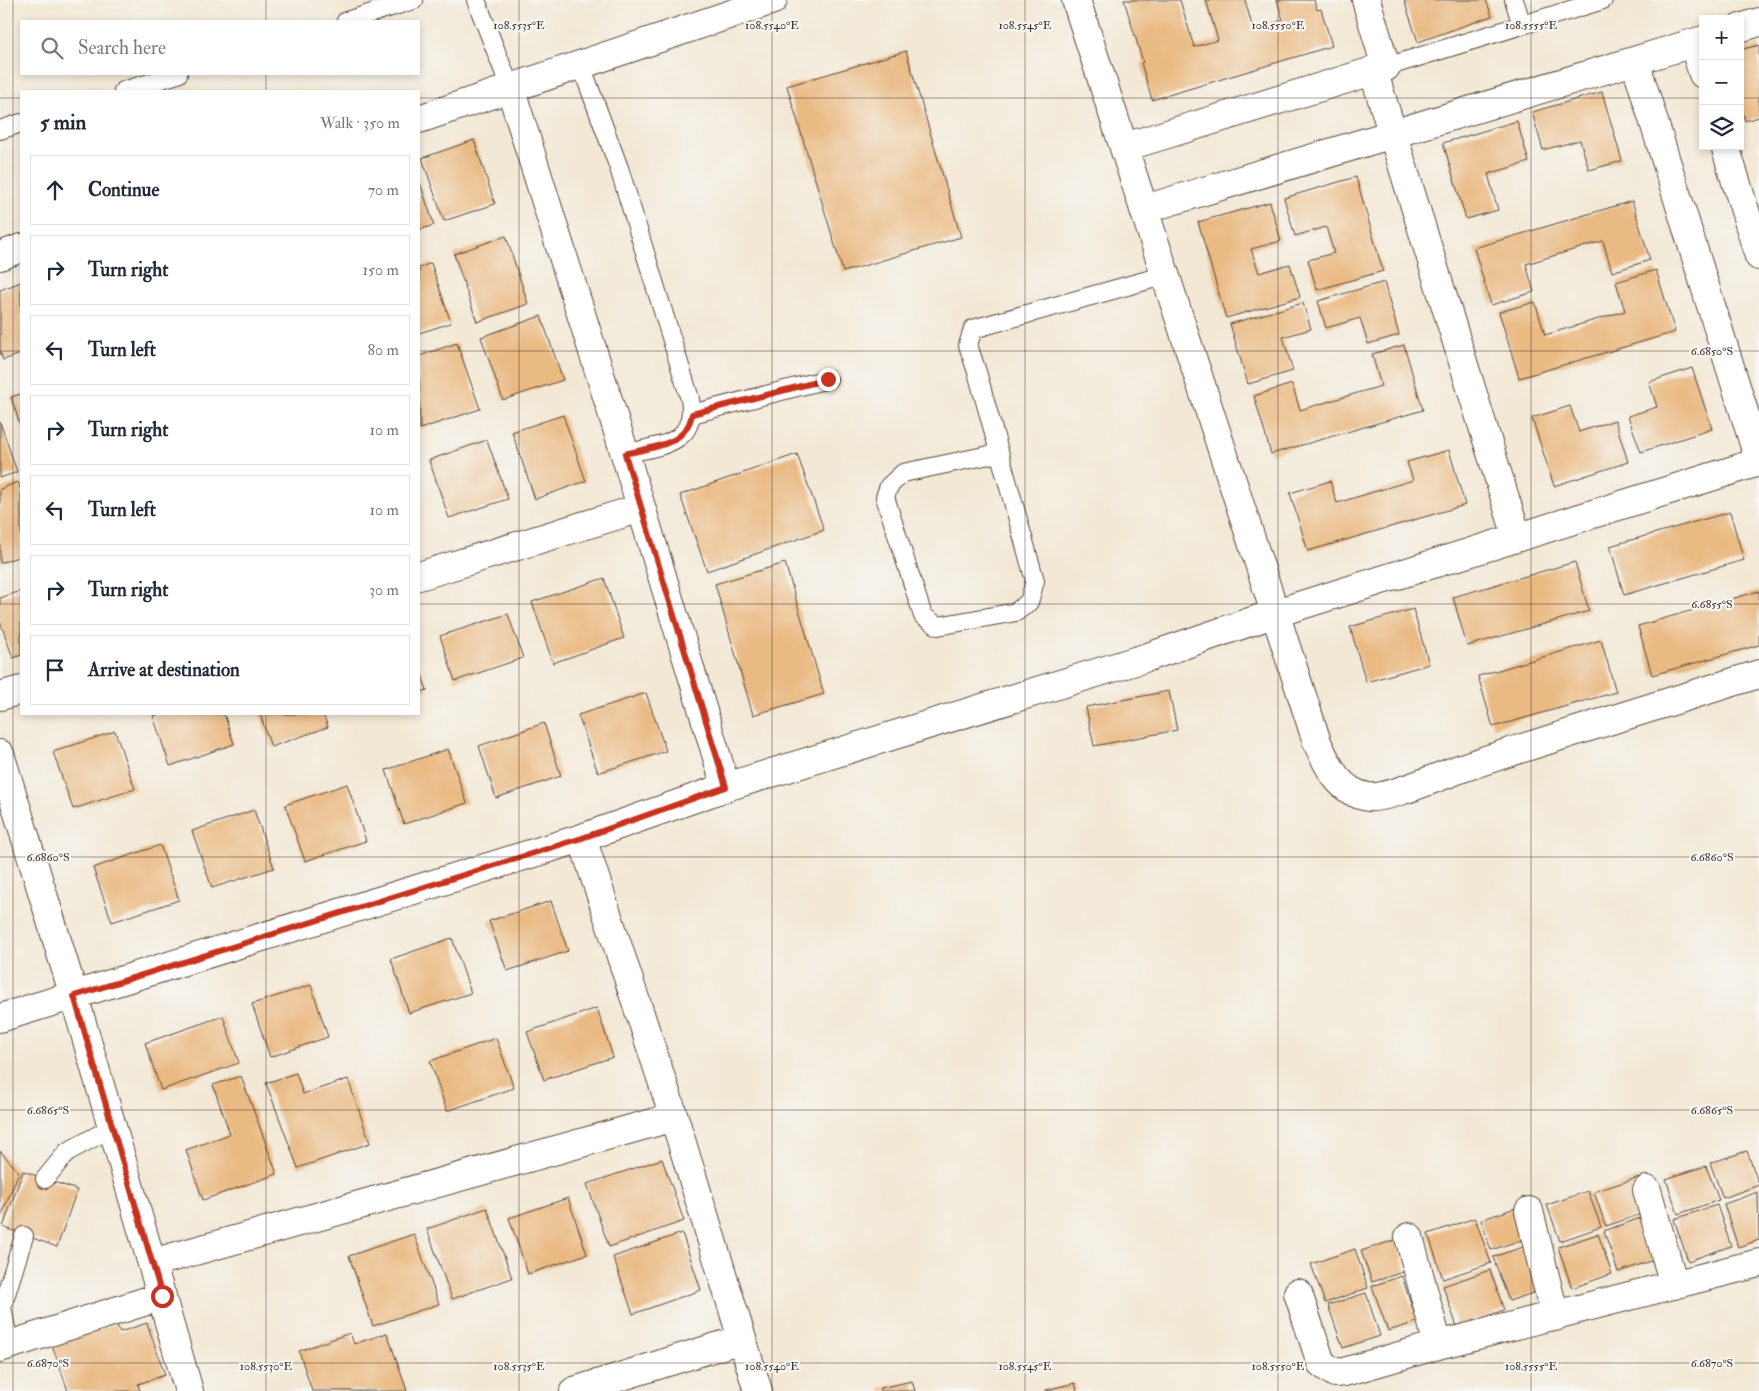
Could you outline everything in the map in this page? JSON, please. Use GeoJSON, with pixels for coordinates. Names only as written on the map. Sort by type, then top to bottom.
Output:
{"type":"FeatureCollection","features":[{"type":"Feature","properties":{"kind":"street"},"geometry":{"type":"LineString","coordinates":[[420,119],[773,0]]}},
{"type":"Feature","properties":{"kind":"street"},"geometry":{"type":"LineString","coordinates":[[1076,0],[1317,742],[1328,766],[1349,791],[1376,798],[1462,768],[1759,674]]}},
{"type":"Feature","properties":{"kind":"street"},"geometry":{"type":"LineString","coordinates":[[1366,0],[1393,134],[1517,537]]}},
{"type":"Feature","properties":{"kind":"street"},"geometry":{"type":"LineString","coordinates":[[1744,27],[1759,22]]}},
{"type":"Feature","properties":{"kind":"street"},"geometry":{"type":"LineString","coordinates":[[1145,209],[1698,41],[1701,60]]}},
{"type":"Feature","properties":{"kind":"street"},"geometry":{"type":"LineString","coordinates":[[0,1018],[582,838],[726,787],[1148,657],[1276,612],[1759,461],[1634,61]]}},
{"type":"Feature","properties":{"kind":"street"},"geometry":{"type":"LineString","coordinates":[[1125,147],[1379,69]]}},
{"type":"Feature","properties":{"kind":"street"},"geometry":{"type":"LineString","coordinates":[[510,87],[625,454],[726,787]]}},
{"type":"Feature","properties":{"kind":"street"},"geometry":{"type":"LineString","coordinates":[[1726,150],[1759,256]]}},
{"type":"Feature","properties":{"kind":"street"},"geometry":{"type":"LineString","coordinates":[[0,256],[20,248]]}},
{"type":"Feature","properties":{"kind":"street"},"geometry":{"type":"LineString","coordinates":[[420,574],[641,508]]}},
{"type":"Feature","properties":{"kind":"street"},"geometry":{"type":"LineString","coordinates":[[0,696],[20,690]]}},
{"type":"Feature","properties":{"kind":"street"},"geometry":{"type":"LineString","coordinates":[[0,754],[113,1127],[189,1391]]}},
{"type":"Feature","properties":{"kind":"street"},"geometry":{"type":"LineString","coordinates":[[582,838],[674,1117],[758,1391]]}},
{"type":"Feature","properties":{"kind":"street"},"geometry":{"type":"LineString","coordinates":[[152,1263],[674,1117]]}},
{"type":"Feature","properties":{"kind":"street"},"geometry":{"type":"LineString","coordinates":[[1647,1190],[1674,1285]]}},
{"type":"Feature","properties":{"kind":"street"},"geometry":{"type":"LineString","coordinates":[[1529,1211],[1555,1316]]}},
{"type":"Feature","properties":{"kind":"street"},"geometry":{"type":"LineString","coordinates":[[1409,1237],[1438,1345]]}},
{"type":"Feature","properties":{"kind":"street"},"geometry":{"type":"LineString","coordinates":[[1298,1293],[1321,1363],[1336,1373],[1759,1262]]}},
{"type":"Feature","properties":{"kind":"street"},"geometry":{"type":"LineString","coordinates":[[4,1346],[162,1296]]}},
{"type":"Feature","properties":{"kind":"street"},"geometry":{"type":"LineString","coordinates":[[574,1391],[742,1339]]}},
{"type":"Feature","properties":{"kind":"lane"},"geometry":{"type":"LineString","coordinates":[[349,20],[414,0]]}},
{"type":"Feature","properties":{"kind":"lane"},"geometry":{"type":"LineString","coordinates":[[476,0],[510,87]]}},
{"type":"Feature","properties":{"kind":"lane"},"geometry":{"type":"LineString","coordinates":[[1514,0],[1522,25]]}},
{"type":"Feature","properties":{"kind":"lane"},"geometry":{"type":"LineString","coordinates":[[1379,69],[1593,2]]}},
{"type":"Feature","properties":{"kind":"lane"},"geometry":{"type":"LineString","coordinates":[[582,65],[619,168],[690,400],[692,414],[690,424],[682,436],[672,442],[625,454]]}},
{"type":"Feature","properties":{"kind":"lane"},"geometry":{"type":"LineString","coordinates":[[125,90],[175,75]]}},
{"type":"Feature","properties":{"kind":"lane"},"geometry":{"type":"LineString","coordinates":[[0,130],[20,123]]}},
{"type":"Feature","properties":{"kind":"lane"},"geometry":{"type":"LineString","coordinates":[[1000,453],[903,473],[889,486],[885,497],[923,616],[938,626],[1016,612],[1029,602],[1035,581],[1000,453],[968,345],[973,329],[1166,276]]}},
{"type":"Feature","properties":{"kind":"lane"},"geometry":{"type":"LineString","coordinates":[[692,414],[828,379]]}},
{"type":"Feature","properties":{"kind":"lane"},"geometry":{"type":"LineString","coordinates":[[45,1179],[67,1152],[113,1127]]}},
{"type":"Feature","properties":{"kind":"lane"},"geometry":{"type":"LineString","coordinates":[[4,1346],[2,1307],[24,1236]]}},
{"type":"Feature","properties":{"kind":"building"},"geometry":{"type":"Polygon","coordinates":[[[1124,0],[1180,0],[1194,47],[1218,40],[1206,0],[1245,0],[1253,29],[1283,20],[1277,0],[1314,0],[1317,10],[1321,9],[1332,46],[1152,100],[1141,63],[1143,62],[1124,0]]]}},
{"type":"Feature","properties":{"kind":"building"},"geometry":{"type":"Polygon","coordinates":[[[1404,0],[1486,0],[1492,16],[1418,42],[1404,0]]]}},
{"type":"Feature","properties":{"kind":"building"},"geometry":{"type":"Polygon","coordinates":[[[1759,45],[1759,117],[1745,121],[1744,117],[1744,49],[1759,45]]]}},
{"type":"Feature","properties":{"kind":"building"},"geometry":{"type":"Polygon","coordinates":[[[906,51],[961,237],[843,272],[787,86],[906,51]]]}},
{"type":"Feature","properties":{"kind":"building"},"geometry":{"type":"Polygon","coordinates":[[[1602,92],[1622,161],[1589,170],[1580,140],[1543,150],[1532,112],[1602,92]]]}},
{"type":"Feature","properties":{"kind":"building"},"geometry":{"type":"Polygon","coordinates":[[[1517,121],[1529,162],[1488,174],[1498,210],[1466,219],[1443,143],[1517,121]]]}},
{"type":"Feature","properties":{"kind":"building"},"geometry":{"type":"Polygon","coordinates":[[[474,140],[495,204],[444,221],[422,158],[474,140]]]}},
{"type":"Feature","properties":{"kind":"building"},"geometry":{"type":"Polygon","coordinates":[[[1356,177],[1383,271],[1317,290],[1308,260],[1334,253],[1326,227],[1295,236],[1284,198],[1356,177]]]}},
{"type":"Feature","properties":{"kind":"building"},"geometry":{"type":"Polygon","coordinates":[[[420,183],[434,225],[420,230],[420,183]]]}},
{"type":"Feature","properties":{"kind":"building"},"geometry":{"type":"Polygon","coordinates":[[[1632,201],[1650,260],[1612,272],[1603,241],[1526,264],[1534,292],[1491,305],[1474,248],[1632,201]]]}},
{"type":"Feature","properties":{"kind":"building"},"geometry":{"type":"Polygon","coordinates":[[[1270,202],[1281,241],[1251,249],[1259,273],[1290,264],[1300,297],[1226,318],[1198,222],[1270,202]]]}},
{"type":"Feature","properties":{"kind":"building"},"geometry":{"type":"Polygon","coordinates":[[[506,236],[528,304],[477,322],[454,254],[506,236]]]}},
{"type":"Feature","properties":{"kind":"building"},"geometry":{"type":"Polygon","coordinates":[[[431,263],[451,323],[420,333],[420,268],[431,263]]]}},
{"type":"Feature","properties":{"kind":"building"},"geometry":{"type":"Polygon","coordinates":[[[1656,270],[1675,332],[1519,378],[1499,312],[1535,302],[1545,335],[1625,311],[1616,282],[1656,270]]]}},
{"type":"Feature","properties":{"kind":"building"},"geometry":{"type":"Polygon","coordinates":[[[20,282],[20,354],[3,360],[0,352],[0,290],[20,282]]]}},
{"type":"Feature","properties":{"kind":"building"},"geometry":{"type":"Polygon","coordinates":[[[1384,282],[1399,335],[1368,344],[1360,318],[1326,328],[1318,301],[1384,282]]]}},
{"type":"Feature","properties":{"kind":"building"},"geometry":{"type":"Polygon","coordinates":[[[1303,303],[1311,329],[1283,337],[1293,371],[1248,384],[1230,324],[1303,303]]]}},
{"type":"Feature","properties":{"kind":"building"},"geometry":{"type":"Polygon","coordinates":[[[541,316],[563,380],[503,400],[481,337],[541,316]]]}},
{"type":"Feature","properties":{"kind":"building"},"geometry":{"type":"Polygon","coordinates":[[[457,343],[480,409],[420,429],[420,356],[457,343]]]}},
{"type":"Feature","properties":{"kind":"building"},"geometry":{"type":"Polygon","coordinates":[[[1404,345],[1423,410],[1271,454],[1254,396],[1292,384],[1300,410],[1381,386],[1372,354],[1404,345]]]}},
{"type":"Feature","properties":{"kind":"building"},"geometry":{"type":"Polygon","coordinates":[[[1692,368],[1712,429],[1641,452],[1628,416],[1657,407],[1649,382],[1692,368]]]}},
{"type":"Feature","properties":{"kind":"building"},"geometry":{"type":"Polygon","coordinates":[[[20,394],[20,425],[11,397],[20,394]]]}},
{"type":"Feature","properties":{"kind":"building"},"geometry":{"type":"Polygon","coordinates":[[[1570,406],[1579,432],[1615,420],[1628,462],[1554,486],[1532,418],[1570,406]]]}},
{"type":"Feature","properties":{"kind":"building"},"geometry":{"type":"Polygon","coordinates":[[[563,415],[586,481],[535,499],[512,432],[563,415]]]}},
{"type":"Feature","properties":{"kind":"building"},"geometry":{"type":"Polygon","coordinates":[[[0,422],[17,472],[0,478],[0,422]]]}},
{"type":"Feature","properties":{"kind":"building"},"geometry":{"type":"Polygon","coordinates":[[[487,440],[508,499],[449,518],[429,460],[487,440]]]}},
{"type":"Feature","properties":{"kind":"building"},"geometry":{"type":"Polygon","coordinates":[[[1449,450],[1465,505],[1308,551],[1290,493],[1330,481],[1337,503],[1413,480],[1407,462],[1449,450]]]}},
{"type":"Feature","properties":{"kind":"building"},"geometry":{"type":"Polygon","coordinates":[[[797,454],[824,530],[707,571],[680,495],[797,454]]]}},
{"type":"Feature","properties":{"kind":"building"},"geometry":{"type":"Polygon","coordinates":[[[18,482],[20,488],[20,556],[0,563],[0,489],[18,482]]]}},
{"type":"Feature","properties":{"kind":"building"},"geometry":{"type":"Polygon","coordinates":[[[1730,512],[1744,560],[1624,595],[1610,546],[1730,512]]]}},
{"type":"Feature","properties":{"kind":"building"},"geometry":{"type":"Polygon","coordinates":[[[1575,562],[1589,611],[1467,646],[1453,597],[1575,562]]]}},
{"type":"Feature","properties":{"kind":"building"},"geometry":{"type":"Polygon","coordinates":[[[785,563],[824,694],[753,715],[715,584],[785,563]]]}},
{"type":"Feature","properties":{"kind":"building"},"geometry":{"type":"Polygon","coordinates":[[[604,578],[624,638],[553,663],[532,602],[604,578]]]}},
{"type":"Feature","properties":{"kind":"building"},"geometry":{"type":"Polygon","coordinates":[[[20,591],[20,655],[13,658],[0,621],[0,598],[20,591]]]}},
{"type":"Feature","properties":{"kind":"building"},"geometry":{"type":"Polygon","coordinates":[[[1759,591],[1759,645],[1652,675],[1638,626],[1759,591]]]}},
{"type":"Feature","properties":{"kind":"building"},"geometry":{"type":"Polygon","coordinates":[[[1413,609],[1429,664],[1366,682],[1350,627],[1413,609]]]}},
{"type":"Feature","properties":{"kind":"building"},"geometry":{"type":"Polygon","coordinates":[[[508,614],[523,658],[455,681],[440,636],[508,614]]]}},
{"type":"Feature","properties":{"kind":"building"},"geometry":{"type":"Polygon","coordinates":[[[1601,640],[1616,692],[1493,727],[1478,676],[1601,640]]]}},
{"type":"Feature","properties":{"kind":"building"},"geometry":{"type":"Polygon","coordinates":[[[420,670],[427,690],[420,693],[420,670]]]}},
{"type":"Feature","properties":{"kind":"building"},"geometry":{"type":"Polygon","coordinates":[[[1169,691],[1177,730],[1094,746],[1086,707],[1169,691]]]}},
{"type":"Feature","properties":{"kind":"building"},"geometry":{"type":"Polygon","coordinates":[[[646,693],[666,751],[598,773],[578,715],[646,693]]]}},
{"type":"Feature","properties":{"kind":"building"},"geometry":{"type":"Polygon","coordinates":[[[224,715],[234,744],[170,766],[153,716],[224,715]]]}},
{"type":"Feature","properties":{"kind":"building"},"geometry":{"type":"Polygon","coordinates":[[[260,715],[323,715],[328,727],[271,747],[260,715]]]}},
{"type":"Feature","properties":{"kind":"building"},"geometry":{"type":"Polygon","coordinates":[[[544,723],[561,776],[496,798],[479,746],[544,723]]]}},
{"type":"Feature","properties":{"kind":"building"},"geometry":{"type":"Polygon","coordinates":[[[115,731],[135,789],[73,809],[53,752],[115,731]]]}},
{"type":"Feature","properties":{"kind":"building"},"geometry":{"type":"Polygon","coordinates":[[[448,749],[467,803],[404,824],[386,770],[448,749]]]}},
{"type":"Feature","properties":{"kind":"building"},"geometry":{"type":"Polygon","coordinates":[[[347,784],[366,841],[305,861],[285,805],[347,784]]]}},
{"type":"Feature","properties":{"kind":"building"},"geometry":{"type":"Polygon","coordinates":[[[254,810],[274,868],[212,888],[192,831],[254,810]]]}},
{"type":"Feature","properties":{"kind":"building"},"geometry":{"type":"Polygon","coordinates":[[[160,845],[179,900],[112,922],[93,868],[160,845]]]}},
{"type":"Feature","properties":{"kind":"building"},"geometry":{"type":"Polygon","coordinates":[[[551,901],[568,951],[507,971],[489,921],[551,901]]]}},
{"type":"Feature","properties":{"kind":"building"},"geometry":{"type":"Polygon","coordinates":[[[452,938],[471,993],[409,1013],[391,959],[452,938]]]}},
{"type":"Feature","properties":{"kind":"building"},"geometry":{"type":"Polygon","coordinates":[[[311,985],[328,1037],[270,1057],[252,1004],[311,985]]]}},
{"type":"Feature","properties":{"kind":"building"},"geometry":{"type":"Polygon","coordinates":[[[597,1008],[613,1057],[544,1080],[527,1032],[597,1008]]]}},
{"type":"Feature","properties":{"kind":"building"},"geometry":{"type":"Polygon","coordinates":[[[223,1016],[239,1063],[161,1090],[145,1043],[223,1016]]]}},
{"type":"Feature","properties":{"kind":"building"},"geometry":{"type":"Polygon","coordinates":[[[496,1038],[514,1088],[447,1111],[430,1061],[496,1038]]]}},
{"type":"Feature","properties":{"kind":"building"},"geometry":{"type":"Polygon","coordinates":[[[296,1073],[303,1094],[348,1079],[370,1143],[298,1168],[266,1083],[296,1073]]]}},
{"type":"Feature","properties":{"kind":"building"},"geometry":{"type":"Polygon","coordinates":[[[241,1076],[277,1174],[203,1200],[186,1150],[230,1134],[213,1085],[241,1076]]]}},
{"type":"Feature","properties":{"kind":"building"},"geometry":{"type":"Polygon","coordinates":[[[0,1151],[19,1172],[0,1219],[0,1151]]]}},
{"type":"Feature","properties":{"kind":"building"},"geometry":{"type":"Polygon","coordinates":[[[1747,1151],[1759,1185],[1723,1198],[1710,1163],[1747,1151]]]}},
{"type":"Feature","properties":{"kind":"building"},"geometry":{"type":"Polygon","coordinates":[[[662,1159],[684,1221],[609,1247],[587,1184],[662,1159]]]}},
{"type":"Feature","properties":{"kind":"building"},"geometry":{"type":"Polygon","coordinates":[[[1706,1166],[1719,1200],[1678,1214],[1666,1179],[1706,1166]]]}},
{"type":"Feature","properties":{"kind":"building"},"geometry":{"type":"Polygon","coordinates":[[[23,1171],[77,1190],[57,1247],[3,1227],[23,1171]]]}},
{"type":"Feature","properties":{"kind":"building"},"geometry":{"type":"Polygon","coordinates":[[[1639,1177],[1650,1211],[1606,1226],[1594,1192],[1639,1177]]]}},
{"type":"Feature","properties":{"kind":"building"},"geometry":{"type":"Polygon","coordinates":[[[1588,1191],[1601,1227],[1560,1241],[1547,1205],[1588,1191]]]}},
{"type":"Feature","properties":{"kind":"building"},"geometry":{"type":"Polygon","coordinates":[[[1758,1192],[1759,1240],[1738,1247],[1724,1204],[1758,1192]]]}},
{"type":"Feature","properties":{"kind":"building"},"geometry":{"type":"Polygon","coordinates":[[[568,1198],[587,1254],[528,1274],[509,1218],[568,1198]]]}},
{"type":"Feature","properties":{"kind":"building"},"geometry":{"type":"Polygon","coordinates":[[[1717,1205],[1731,1246],[1688,1261],[1674,1219],[1717,1205]]]}},
{"type":"Feature","properties":{"kind":"building"},"geometry":{"type":"Polygon","coordinates":[[[1521,1206],[1531,1237],[1491,1250],[1481,1220],[1521,1206]]]}},
{"type":"Feature","properties":{"kind":"building"},"geometry":{"type":"Polygon","coordinates":[[[487,1208],[512,1278],[452,1299],[427,1229],[487,1208]]]}},
{"type":"Feature","properties":{"kind":"building"},"geometry":{"type":"Polygon","coordinates":[[[1643,1217],[1657,1259],[1618,1272],[1604,1231],[1643,1217]]]}},
{"type":"Feature","properties":{"kind":"building"},"geometry":{"type":"Polygon","coordinates":[[[1475,1218],[1491,1263],[1443,1279],[1428,1234],[1475,1218]]]}},
{"type":"Feature","properties":{"kind":"building"},"geometry":{"type":"Polygon","coordinates":[[[682,1233],[701,1290],[633,1314],[613,1257],[682,1233]]]}},
{"type":"Feature","properties":{"kind":"building"},"geometry":{"type":"Polygon","coordinates":[[[414,1234],[439,1304],[373,1326],[349,1256],[414,1234]]]}},
{"type":"Feature","properties":{"kind":"building"},"geometry":{"type":"Polygon","coordinates":[[[1598,1234],[1612,1274],[1572,1288],[1558,1247],[1598,1234]]]}},
{"type":"Feature","properties":{"kind":"building"},"geometry":{"type":"Polygon","coordinates":[[[1395,1240],[1406,1271],[1372,1282],[1361,1251],[1395,1240]]]}},
{"type":"Feature","properties":{"kind":"building"},"geometry":{"type":"Polygon","coordinates":[[[1532,1244],[1548,1288],[1509,1301],[1493,1257],[1532,1244]]]}},
{"type":"Feature","properties":{"kind":"building"},"geometry":{"type":"Polygon","coordinates":[[[1355,1249],[1368,1288],[1325,1303],[1311,1264],[1355,1249]]]}},
{"type":"Feature","properties":{"kind":"building"},"geometry":{"type":"Polygon","coordinates":[[[1490,1270],[1504,1310],[1457,1327],[1443,1286],[1490,1270]]]}},
{"type":"Feature","properties":{"kind":"building"},"geometry":{"type":"Polygon","coordinates":[[[1402,1276],[1417,1322],[1388,1331],[1372,1286],[1402,1276]]]}},
{"type":"Feature","properties":{"kind":"building"},"geometry":{"type":"Polygon","coordinates":[[[1366,1293],[1380,1336],[1343,1348],[1328,1305],[1366,1293]]]}},
{"type":"Feature","properties":{"kind":"building"},"geometry":{"type":"Polygon","coordinates":[[[116,1323],[120,1332],[147,1323],[165,1375],[138,1384],[140,1391],[68,1391],[52,1345],[116,1323]]]}},
{"type":"Feature","properties":{"kind":"building"},"geometry":{"type":"Polygon","coordinates":[[[350,1333],[354,1344],[387,1333],[407,1391],[312,1391],[299,1351],[350,1333]]]}},
{"type":"Feature","properties":{"kind":"building"},"geometry":{"type":"Polygon","coordinates":[[[912,1381],[915,1391],[880,1391],[880,1388],[912,1381]]]}},
{"type":"Feature","properties":{"kind":"building"},"geometry":{"type":"Polygon","coordinates":[[[1075,1383],[1077,1391],[1046,1391],[1046,1390],[1075,1383]]]}},
{"type":"Feature","properties":{"kind":"route"},"geometry":{"type":"LineString","coordinates":[[162,1296],[74,996],[582,838],[726,787],[625,454],[672,442],[682,436],[690,424],[692,414],[828,379]]}}]}
